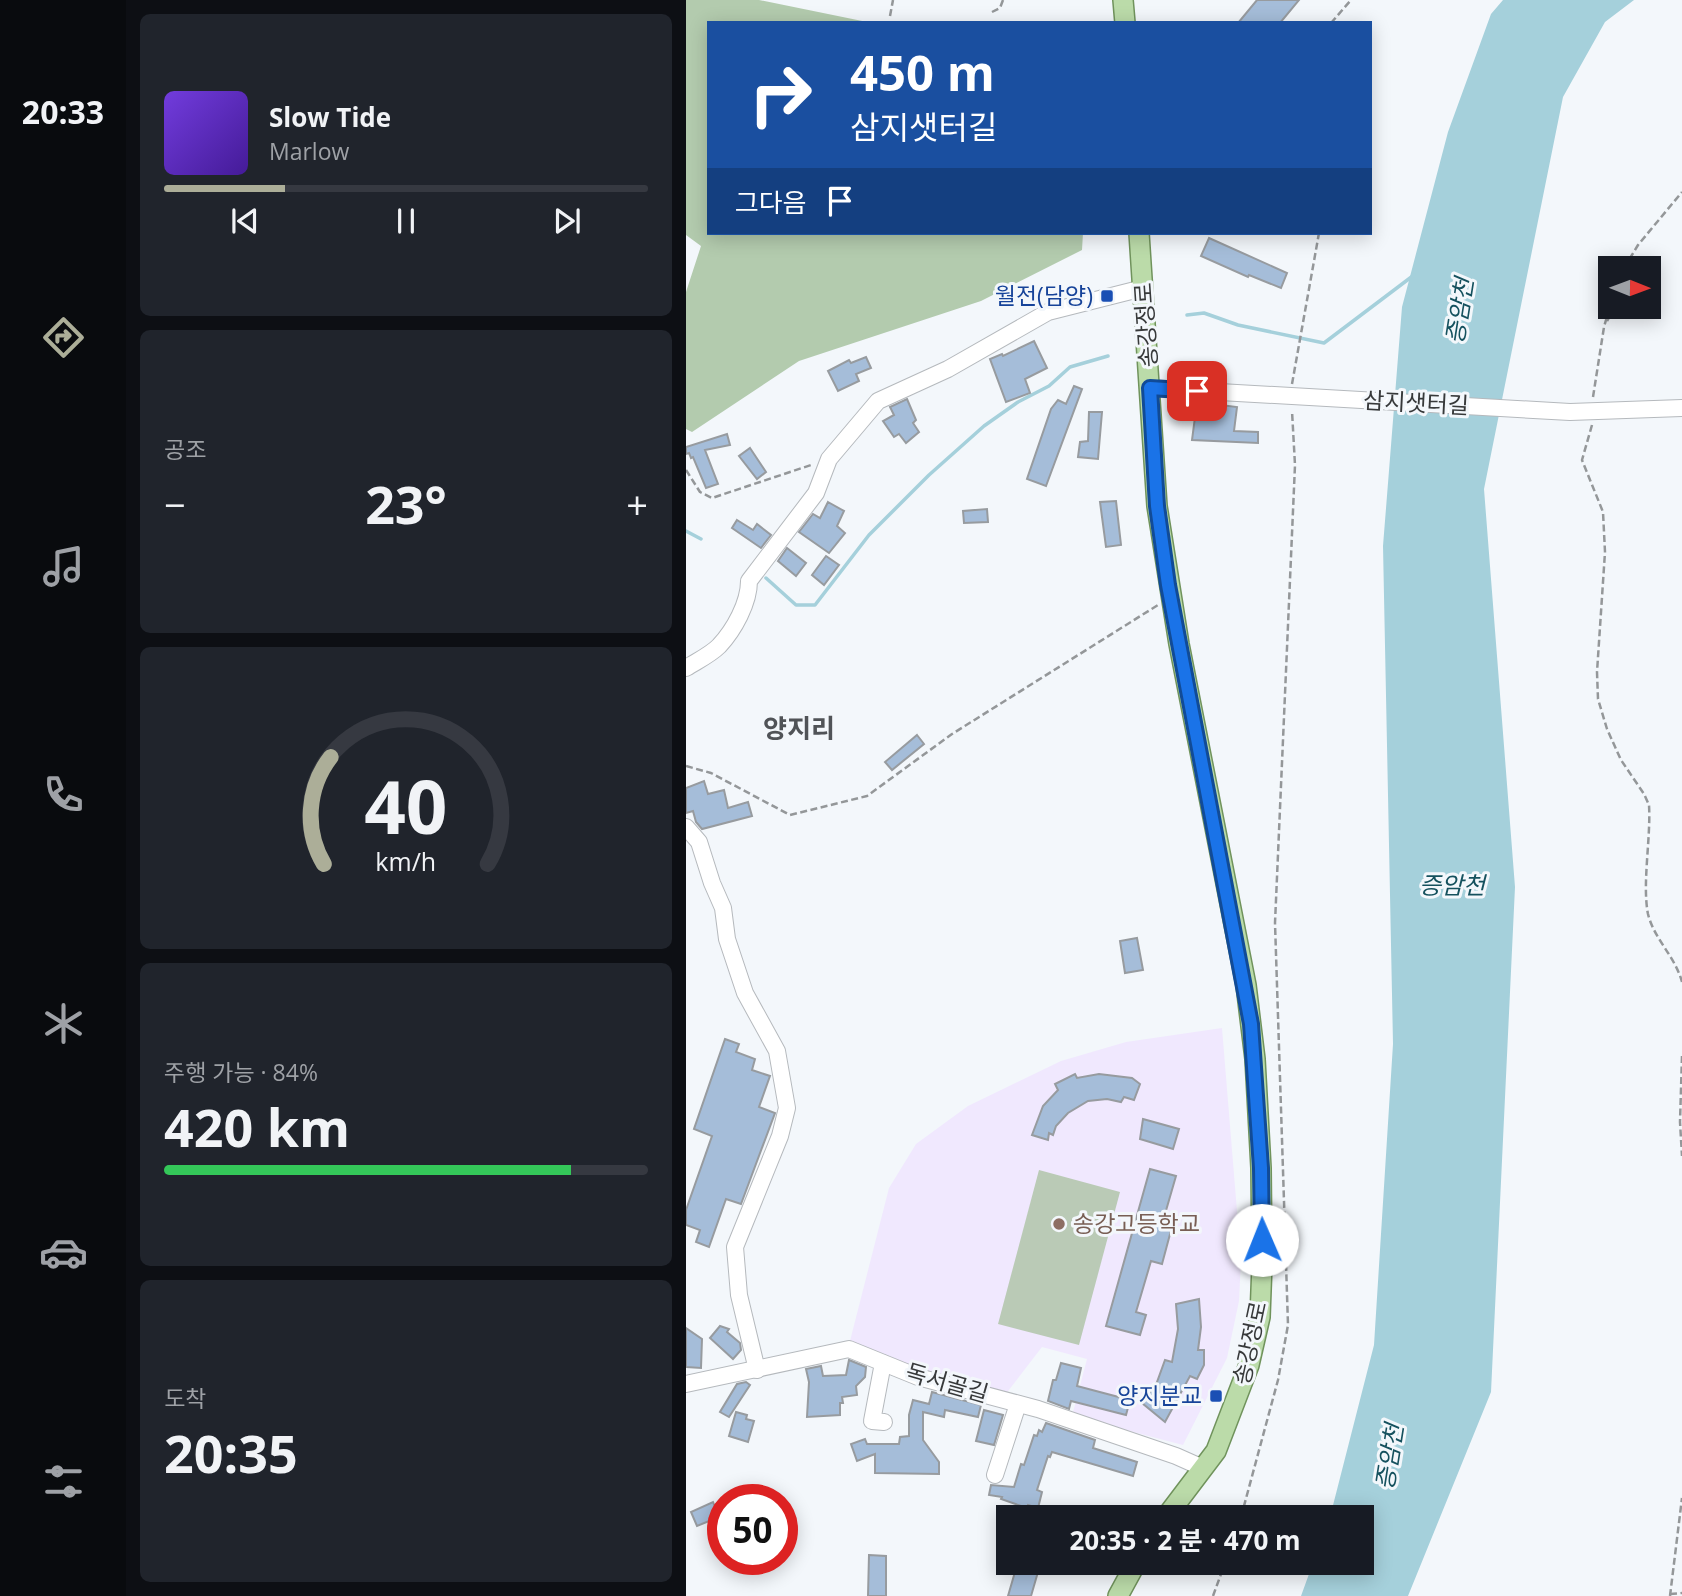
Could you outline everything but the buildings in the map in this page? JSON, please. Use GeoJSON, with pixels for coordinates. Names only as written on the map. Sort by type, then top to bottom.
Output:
{"type":"FeatureCollection","features":[{"type":"Feature","properties":{"kind":"main road"},"geometry":{"type":"LineString","coordinates":[[1123,0],[1125,21]]}},
{"type":"Feature","properties":{"kind":"main road","name":"송강정로"},"geometry":{"type":"LineString","coordinates":[[1139,235],[1157,506],[1171,597],[1248,998],[1255,1059],[1261,1168],[1260,1317],[1249,1365],[1216,1451],[1175,1505]]}},
{"type":"Feature","properties":{"kind":"main road"},"geometry":{"type":"LineString","coordinates":[[1118,1596],[1129,1575]]}},
{"type":"Feature","properties":{"kind":"street"},"geometry":{"type":"LineString","coordinates":[[686,668],[717,648],[732,630],[749,592],[750,581],[816,493],[829,459],[878,401],[948,369],[1048,312],[1143,288]]}},
{"type":"Feature","properties":{"kind":"street","name":"삼지샛터길"},"geometry":{"type":"LineString","coordinates":[[1150,388],[1570,412],[1682,408]]}},
{"type":"Feature","properties":{"kind":"street"},"geometry":{"type":"LineString","coordinates":[[686,827],[699,842],[723,908],[727,939],[745,993],[777,1051],[787,1108],[780,1136],[735,1247],[739,1295],[757,1370]]}},
{"type":"Feature","properties":{"kind":"street","name":"독서골길"},"geometry":{"type":"LineString","coordinates":[[686,1384],[849,1349],[918,1377],[1018,1404],[1176,1456],[1203,1468]]}},
{"type":"Feature","properties":{"kind":"street"},"geometry":{"type":"LineString","coordinates":[[883,1363],[872,1421],[884,1422]]}},
{"type":"Feature","properties":{"kind":"street"},"geometry":{"type":"LineString","coordinates":[[995,1475],[1018,1404]]}},
{"type":"Feature","properties":{"kind":"path"},"geometry":{"type":"LineString","coordinates":[[890,16],[893,0]]}},
{"type":"Feature","properties":{"kind":"path"},"geometry":{"type":"LineString","coordinates":[[992,12],[1000,8],[1003,0]]}},
{"type":"Feature","properties":{"kind":"path"},"geometry":{"type":"LineString","coordinates":[[1333,21],[1351,0]]}},
{"type":"Feature","properties":{"kind":"path"},"geometry":{"type":"LineString","coordinates":[[1631,256],[1682,192]]}},
{"type":"Feature","properties":{"kind":"path"},"geometry":{"type":"LineString","coordinates":[[1244,1505],[1278,1380],[1288,1325],[1275,923],[1295,465],[1290,395],[1319,235]]}},
{"type":"Feature","properties":{"kind":"path"},"geometry":{"type":"LineString","coordinates":[[1606,319],[1594,387],[1591,430],[1582,460],[1603,512],[1605,552],[1597,672],[1598,699],[1607,729],[1621,760],[1649,805],[1647,911],[1654,932],[1672,956],[1682,982]]}},
{"type":"Feature","properties":{"kind":"path"},"geometry":{"type":"LineString","coordinates":[[1604,327],[1609,319]]}},
{"type":"Feature","properties":{"kind":"path"},"geometry":{"type":"LineString","coordinates":[[686,470],[700,492],[712,498],[829,459]]}},
{"type":"Feature","properties":{"kind":"path"},"geometry":{"type":"LineString","coordinates":[[686,766],[711,773],[790,815],[867,796],[952,734],[1171,597]]}},
{"type":"Feature","properties":{"kind":"path"},"geometry":{"type":"LineString","coordinates":[[1682,1056],[1682,1156]]}},
{"type":"Feature","properties":{"kind":"path"},"geometry":{"type":"LineString","coordinates":[[1682,1498],[1670,1595],[1682,1593]]}},
{"type":"Feature","properties":{"kind":"path"},"geometry":{"type":"LineString","coordinates":[[1213,1596],[1221,1575]]}},
{"type":"Feature","properties":{"kind":"shaded area","name":"송강고등학교"},"geometry":{"type":"Polygon","coordinates":[[[1222,1028],[1241,1260],[1239,1301],[1227,1358],[1183,1445],[1072,1416],[1087,1359],[1042,1347],[1005,1395],[921,1371],[850,1341],[889,1188],[916,1144],[968,1106],[1061,1061],[1126,1042],[1222,1028]]]}},
{"type":"Feature","properties":{"kind":"green space"},"geometry":{"type":"Polygon","coordinates":[[[686,0],[759,0],[862,21],[707,21],[707,235],[1083,235],[1082,250],[981,301],[799,361],[692,432],[686,429],[686,292],[701,246],[686,235],[686,0]]]}},
{"type":"Feature","properties":{"kind":"green space"},"geometry":{"type":"Polygon","coordinates":[[[1039,1170],[1120,1192],[1079,1345],[998,1324],[1039,1170]]]}},
{"type":"Feature","properties":{"kind":"water","name":"증암천"},"geometry":{"type":"Polygon","coordinates":[[[1503,0],[1634,0],[1605,22],[1563,97],[1484,489],[1515,887],[1491,1392],[1408,1596],[1301,1596],[1309,1575],[1374,1575],[1374,1505],[1333,1505],[1374,1345],[1393,1044],[1383,546],[1402,307],[1448,132],[1491,14],[1503,0]]]}},
{"type":"Feature","properties":{"kind":"waterway"},"geometry":{"type":"LineString","coordinates":[[1187,315],[1204,313],[1238,325],[1324,343],[1414,275]]}},
{"type":"Feature","properties":{"kind":"waterway"},"geometry":{"type":"LineString","coordinates":[[766,578],[796,605],[815,605],[869,535],[929,475],[984,426],[1018,402],[1049,386],[1070,367],[1108,356]]}},
{"type":"Feature","properties":{"kind":"waterway"},"geometry":{"type":"LineString","coordinates":[[686,531],[701,539]]}},
{"type":"Feature","properties":{"kind":"place","name":"월전(담양)"},"geometry":{"type":"Point","coordinates":[1107,296]}},
{"type":"Feature","properties":{"kind":"place","name":"송강고등학교"},"geometry":{"type":"Point","coordinates":[1059,1224]}},
{"type":"Feature","properties":{"kind":"place","name":"양지분교"},"geometry":{"type":"Point","coordinates":[1216,1396]}},
{"type":"Feature","properties":{"kind":"district","name":"양지리"},"geometry":{"type":"Point","coordinates":[799,729]}},
{"type":"Feature","properties":{"kind":"route"},"geometry":{"type":"LineString","coordinates":[[1197,391],[1150,388],[1157,506],[1168,585],[1251,1024],[1261,1168],[1262,1240]]}}]}
